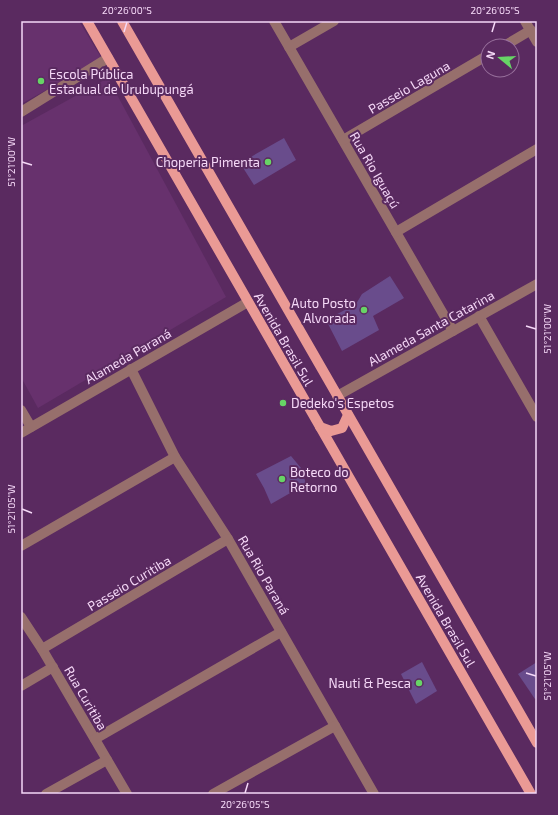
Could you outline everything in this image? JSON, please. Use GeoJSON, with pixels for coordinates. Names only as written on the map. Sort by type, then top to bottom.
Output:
{"type":"FeatureCollection","features":[{"type":"Feature","properties":{"kind":"main road","name":"Avenida Brasil Sul"},"geometry":{"type":"LineString","coordinates":[[87,21],[531,794]]}},
{"type":"Feature","properties":{"kind":"main road","name":"Avenida Brasil Sul"},"geometry":{"type":"LineString","coordinates":[[122,21],[537,743]]}},
{"type":"Feature","properties":{"kind":"main road"},"geometry":{"type":"LineString","coordinates":[[320,427],[331,431],[342,428],[348,415]]}},
{"type":"Feature","properties":{"kind":"street","name":"Rua Rio Iguaçú"},"geometry":{"type":"LineString","coordinates":[[274,21],[452,331]]}},
{"type":"Feature","properties":{"kind":"street"},"geometry":{"type":"LineString","coordinates":[[289,47],[334,21]]}},
{"type":"Feature","properties":{"kind":"street"},"geometry":{"type":"LineString","coordinates":[[525,21],[537,42]]}},
{"type":"Feature","properties":{"kind":"street"},"geometry":{"type":"LineString","coordinates":[[518,38],[531,30]]}},
{"type":"Feature","properties":{"kind":"street"},"geometry":{"type":"LineString","coordinates":[[21,112],[108,58]]}},
{"type":"Feature","properties":{"kind":"street","name":"Passeio Laguna"},"geometry":{"type":"LineString","coordinates":[[343,140],[480,60]]}},
{"type":"Feature","properties":{"kind":"street"},"geometry":{"type":"LineString","coordinates":[[396,232],[537,149]]}},
{"type":"Feature","properties":{"kind":"street","name":"Alameda Santa Catarina"},"geometry":{"type":"LineString","coordinates":[[337,396],[537,284]]}},
{"type":"Feature","properties":{"kind":"street","name":"Alameda Paraná"},"geometry":{"type":"LineString","coordinates":[[21,433],[248,302]]}},
{"type":"Feature","properties":{"kind":"street"},"geometry":{"type":"LineString","coordinates":[[479,316],[537,417]]}},
{"type":"Feature","properties":{"kind":"street","name":"Rua Rio Paraná"},"geometry":{"type":"LineString","coordinates":[[131,369],[175,457],[228,539],[374,794]]}},
{"type":"Feature","properties":{"kind":"street"},"geometry":{"type":"LineString","coordinates":[[21,410],[31,427]]}},
{"type":"Feature","properties":{"kind":"street"},"geometry":{"type":"LineString","coordinates":[[21,546],[175,457]]}},
{"type":"Feature","properties":{"kind":"street","name":"Passeio Curitiba"},"geometry":{"type":"LineString","coordinates":[[42,649],[228,539]]}},
{"type":"Feature","properties":{"kind":"street","name":"Rua Curitiba"},"geometry":{"type":"LineString","coordinates":[[21,617],[53,667],[127,794]]}},
{"type":"Feature","properties":{"kind":"street"},"geometry":{"type":"LineString","coordinates":[[95,739],[281,632]]}},
{"type":"Feature","properties":{"kind":"street"},"geometry":{"type":"LineString","coordinates":[[21,686],[53,667]]}},
{"type":"Feature","properties":{"kind":"street"},"geometry":{"type":"LineString","coordinates":[[213,794],[335,726]]}},
{"type":"Feature","properties":{"kind":"street"},"geometry":{"type":"LineString","coordinates":[[46,794],[107,760]]}},
{"type":"Feature","properties":{"kind":"shaded area","name":"Escola Pública Estadual de Urubupungá"},"geometry":{"type":"Polygon","coordinates":[[[21,21],[79,21],[102,59],[21,104],[21,21]]]}},
{"type":"Feature","properties":{"kind":"shaded area"},"geometry":{"type":"Polygon","coordinates":[[[108,78],[226,297],[38,408],[21,377],[21,126],[108,78]]]}},
{"type":"Feature","properties":{"kind":"building","name":"Choperia Pimenta"},"geometry":{"type":"Polygon","coordinates":[[[284,138],[296,160],[254,185],[240,163],[284,138]]]}},
{"type":"Feature","properties":{"kind":"building","name":"Auto Posto Alvorada"},"geometry":{"type":"Polygon","coordinates":[[[390,276],[404,298],[373,316],[379,330],[342,351],[326,320],[356,304],[362,294],[390,276]]]}},
{"type":"Feature","properties":{"kind":"building","name":"Boteco do Retorno"},"geometry":{"type":"Polygon","coordinates":[[[291,456],[301,468],[306,484],[271,504],[256,474],[291,456]]]}},
{"type":"Feature","properties":{"kind":"building","name":"Nauti & Pesca"},"geometry":{"type":"Polygon","coordinates":[[[422,662],[437,691],[416,704],[401,674],[422,662]]]}},
{"type":"Feature","properties":{"kind":"building"},"geometry":{"type":"Polygon","coordinates":[[[537,662],[537,698],[535,699],[518,674],[537,662]]]}},
{"type":"Feature","properties":{"kind":"place","name":"Escola Pública Estadual de Urubupungá"},"geometry":{"type":"Point","coordinates":[41,81]}},
{"type":"Feature","properties":{"kind":"place","name":"Choperia Pimenta"},"geometry":{"type":"Point","coordinates":[268,162]}},
{"type":"Feature","properties":{"kind":"place","name":"Auto Posto Alvorada"},"geometry":{"type":"Point","coordinates":[364,310]}},
{"type":"Feature","properties":{"kind":"place","name":"Dedeko's Espetos"},"geometry":{"type":"Point","coordinates":[283,403]}},
{"type":"Feature","properties":{"kind":"place","name":"Boteco do Retorno"},"geometry":{"type":"Point","coordinates":[282,479]}},
{"type":"Feature","properties":{"kind":"place","name":"Nauti & Pesca"},"geometry":{"type":"Point","coordinates":[419,683]}}]}
